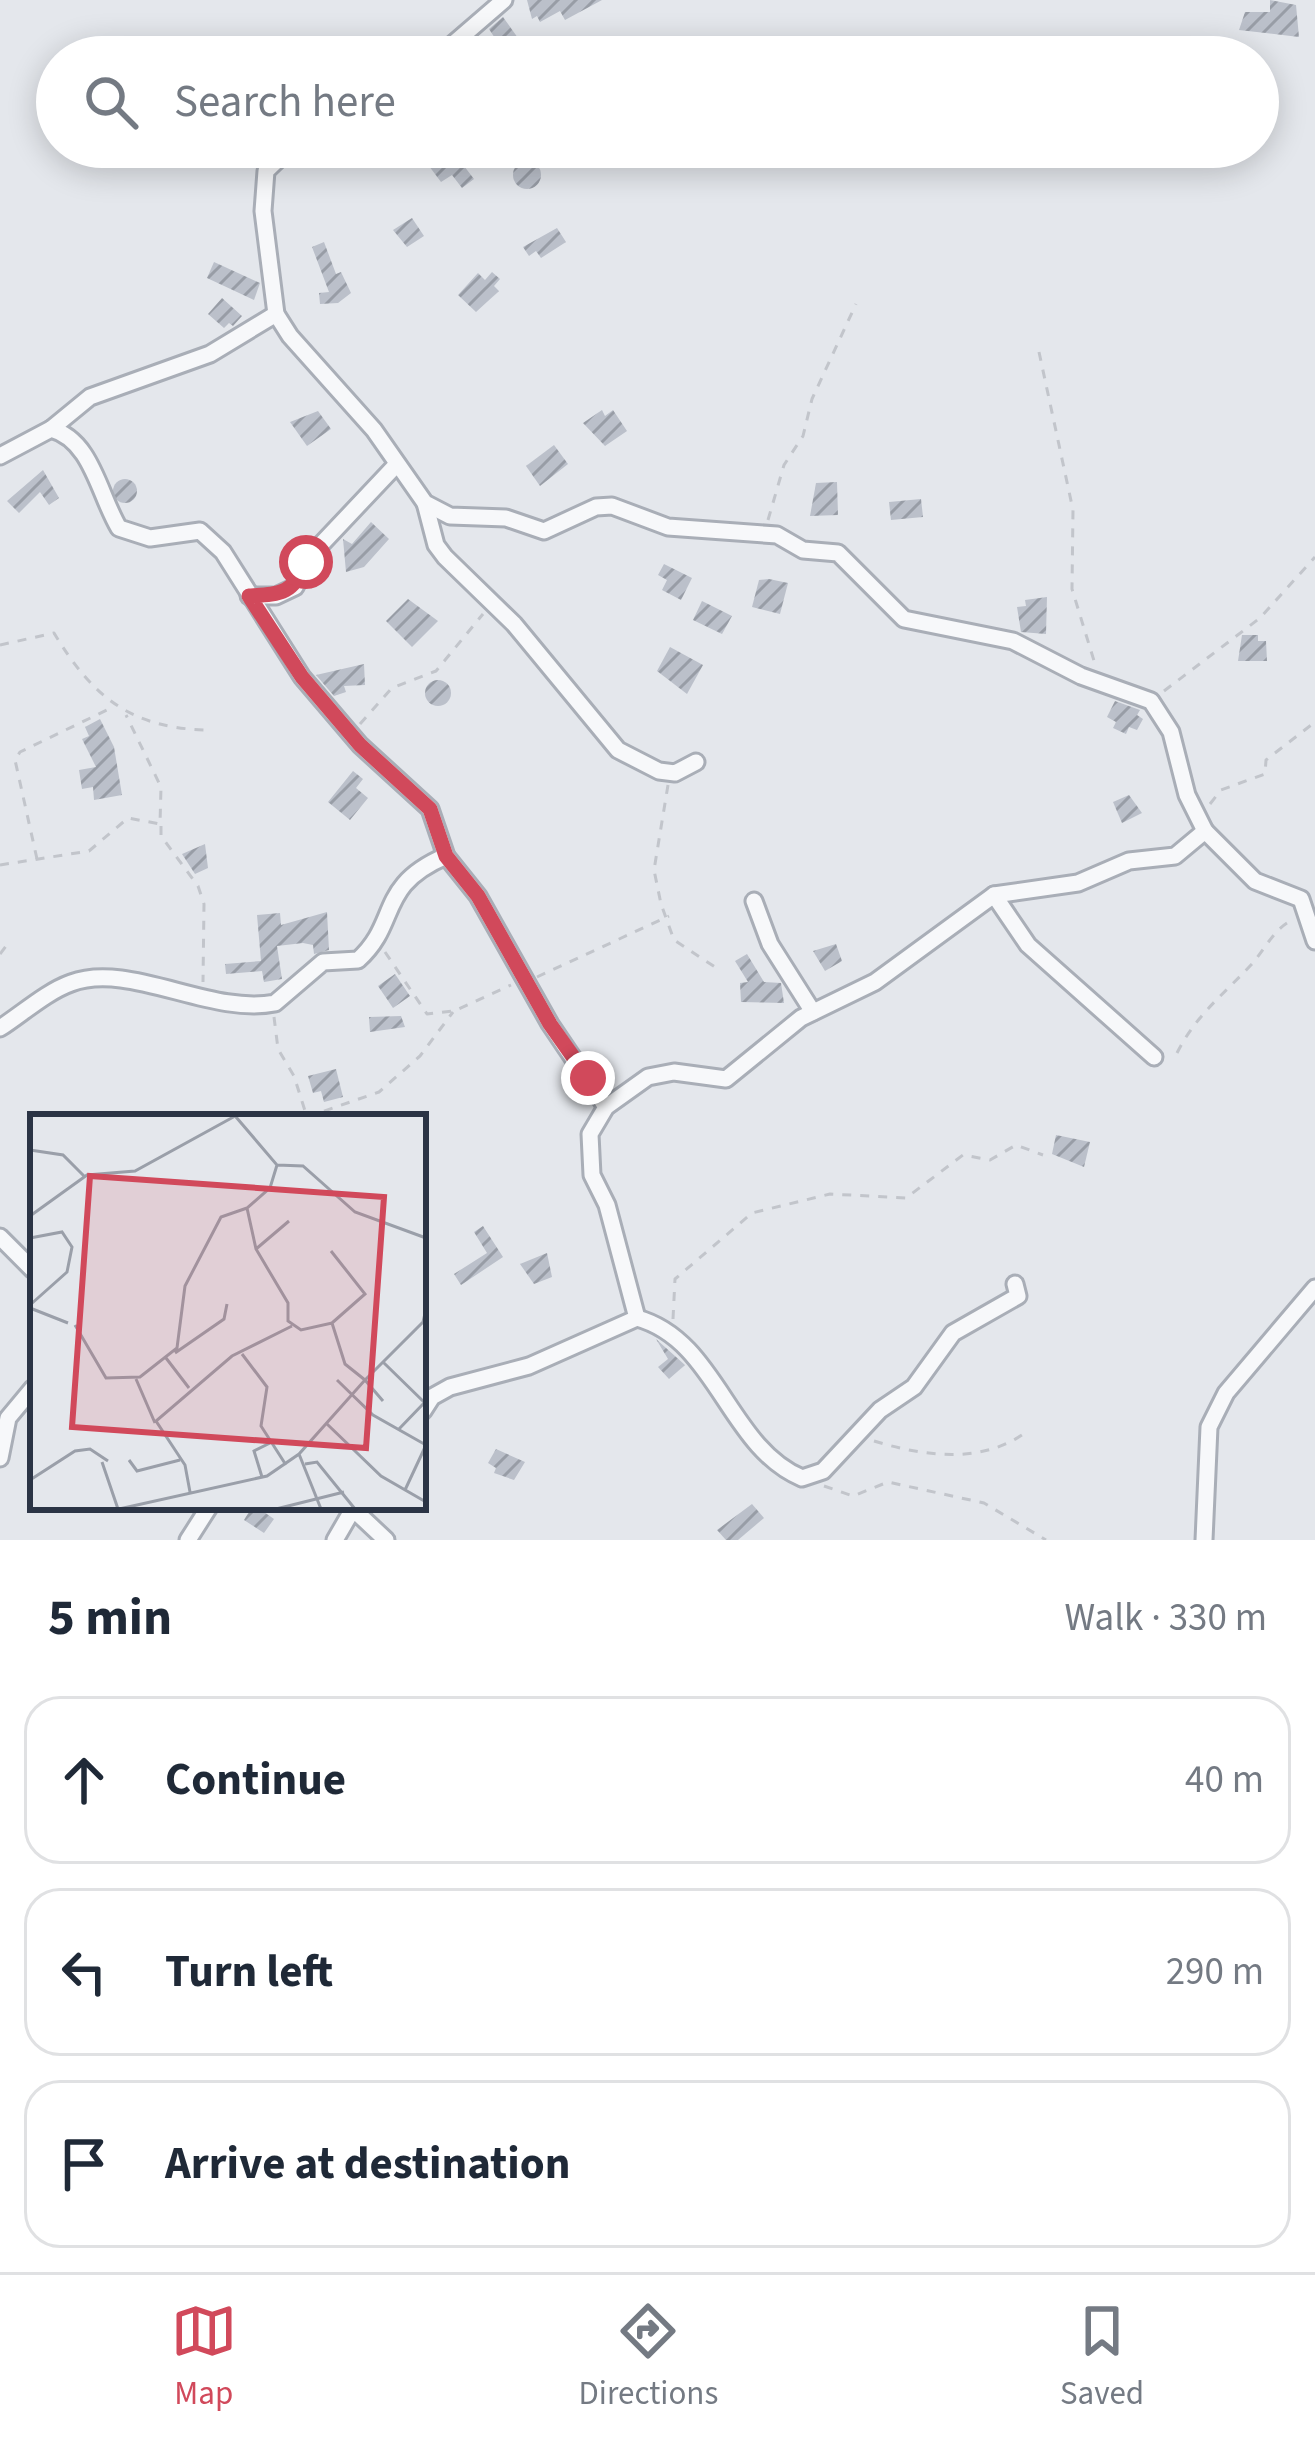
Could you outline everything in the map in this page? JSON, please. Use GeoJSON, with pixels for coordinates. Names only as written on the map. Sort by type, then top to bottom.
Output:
{"type":"FeatureCollection","features":[{"type":"Feature","properties":{"kind":"street"},"geometry":{"type":"LineString","coordinates":[[462,36],[504,0]]}},
{"type":"Feature","properties":{"kind":"street"},"geometry":{"type":"LineString","coordinates":[[268,168],[263,211],[277,314],[425,502],[436,545],[618,750],[638,764],[675,773],[696,762]]}},
{"type":"Feature","properties":{"kind":"street"},"geometry":{"type":"LineString","coordinates":[[0,456],[51,429],[90,397],[210,354],[277,314]]}},
{"type":"Feature","properties":{"kind":"street"},"geometry":{"type":"LineString","coordinates":[[51,429],[65,433],[88,460],[118,528],[150,538],[200,532],[223,552],[302,677],[352,734],[430,809],[446,856],[478,896],[606,1107]]}},
{"type":"Feature","properties":{"kind":"street"},"geometry":{"type":"LineString","coordinates":[[249,596],[276,596],[295,587],[313,553],[397,464]]}},
{"type":"Feature","properties":{"kind":"street"},"geometry":{"type":"LineString","coordinates":[[425,502],[450,516],[506,518],[544,531],[584,512],[611,506],[687,530],[764,534],[803,550],[838,553],[904,619],[1012,641],[1100,683],[1151,701],[1171,732],[1202,827],[1255,881],[1298,896],[1315,941]]}},
{"type":"Feature","properties":{"kind":"street"},"geometry":{"type":"LineString","coordinates":[[637,1318],[607,1204],[592,1175],[590,1134],[606,1107],[661,1073],[726,1079],[813,1012],[838,1004],[875,982],[994,896],[1098,879],[1129,861],[1175,856],[1202,827]]}},
{"type":"Feature","properties":{"kind":"street"},"geometry":{"type":"LineString","coordinates":[[0,1028],[63,987],[92,978],[208,999],[267,1005],[281,1000],[323,962],[358,960],[407,878],[446,856]]}},
{"type":"Feature","properties":{"kind":"street"},"geometry":{"type":"LineString","coordinates":[[994,896],[1028,945],[1154,1057]]}},
{"type":"Feature","properties":{"kind":"street"},"geometry":{"type":"LineString","coordinates":[[754,901],[770,944],[813,1012]]}},
{"type":"Feature","properties":{"kind":"street"},"geometry":{"type":"LineString","coordinates":[[0,1237],[30,1267]]}},
{"type":"Feature","properties":{"kind":"street"},"geometry":{"type":"LineString","coordinates":[[426,1406],[450,1387],[530,1366],[637,1318],[675,1332],[773,1456],[796,1476],[814,1477],[855,1435],[914,1388],[953,1333],[1018,1296],[1015,1284]]}},
{"type":"Feature","properties":{"kind":"street"},"geometry":{"type":"LineString","coordinates":[[1204,1540],[1209,1427],[1226,1393],[1315,1288]]}},
{"type":"Feature","properties":{"kind":"street"},"geometry":{"type":"LineString","coordinates":[[0,1458],[8,1418],[30,1392]]}},
{"type":"Feature","properties":{"kind":"street"},"geometry":{"type":"LineString","coordinates":[[188,1540],[207,1510]]}},
{"type":"Feature","properties":{"kind":"street"},"geometry":{"type":"LineString","coordinates":[[335,1540],[351,1510]]}},
{"type":"Feature","properties":{"kind":"street"},"geometry":{"type":"LineString","coordinates":[[354,1510],[386,1540]]}},
{"type":"Feature","properties":{"kind":"path"},"geometry":{"type":"LineString","coordinates":[[764,534],[780,475],[803,436],[812,399],[856,304]]}},
{"type":"Feature","properties":{"kind":"path"},"geometry":{"type":"LineString","coordinates":[[1039,352],[1072,510],[1072,589],[1100,683]]}},
{"type":"Feature","properties":{"kind":"path"},"geometry":{"type":"LineString","coordinates":[[1151,701],[1260,618],[1315,557]]}},
{"type":"Feature","properties":{"kind":"path"},"geometry":{"type":"LineString","coordinates":[[352,734],[392,688],[436,671],[493,604]]}},
{"type":"Feature","properties":{"kind":"path"},"geometry":{"type":"LineString","coordinates":[[0,645],[54,633],[112,707],[126,716],[206,730]]}},
{"type":"Feature","properties":{"kind":"path"},"geometry":{"type":"LineString","coordinates":[[37,860],[15,760],[20,752],[112,707]]}},
{"type":"Feature","properties":{"kind":"path"},"geometry":{"type":"LineString","coordinates":[[126,716],[161,787],[161,836],[198,886],[204,904],[200,950],[208,999]]}},
{"type":"Feature","properties":{"kind":"path"},"geometry":{"type":"LineString","coordinates":[[1202,827],[1221,790],[1265,774],[1266,760],[1315,722]]}},
{"type":"Feature","properties":{"kind":"path"},"geometry":{"type":"LineString","coordinates":[[675,773],[667,787],[654,870],[674,940],[721,971]]}},
{"type":"Feature","properties":{"kind":"path"},"geometry":{"type":"LineString","coordinates":[[0,866],[89,851],[128,818],[160,824]]}},
{"type":"Feature","properties":{"kind":"path"},"geometry":{"type":"LineString","coordinates":[[374,936],[428,1014],[454,1011],[668,916]]}},
{"type":"Feature","properties":{"kind":"path"},"geometry":{"type":"LineString","coordinates":[[1177,1053],[1198,1015],[1246,971],[1280,927],[1291,920],[1308,924]]}},
{"type":"Feature","properties":{"kind":"path"},"geometry":{"type":"LineString","coordinates":[[0,954],[9,941]]}},
{"type":"Feature","properties":{"kind":"path"},"geometry":{"type":"LineString","coordinates":[[267,1005],[276,1020],[278,1049],[294,1076],[306,1114]]}},
{"type":"Feature","properties":{"kind":"path"},"geometry":{"type":"LineString","coordinates":[[316,1114],[379,1092],[420,1056],[454,1011]]}},
{"type":"Feature","properties":{"kind":"path"},"geometry":{"type":"LineString","coordinates":[[675,1332],[672,1285],[752,1214],[830,1194],[906,1198],[963,1155],[990,1160],[1016,1144],[1043,1155]]}},
{"type":"Feature","properties":{"kind":"path"},"geometry":{"type":"LineString","coordinates":[[855,1435],[932,1457],[974,1449],[997,1451],[1022,1435]]}},
{"type":"Feature","properties":{"kind":"path"},"geometry":{"type":"LineString","coordinates":[[814,1477],[840,1494],[853,1496],[888,1482],[983,1503],[1046,1540]]}},
{"type":"Feature","properties":{"kind":"building"},"geometry":{"type":"Polygon","coordinates":[[[527,0],[602,0],[565,20],[560,11],[540,22],[537,16],[532,19],[527,0]]]}},
{"type":"Feature","properties":{"kind":"building"},"geometry":{"type":"Polygon","coordinates":[[[1270,0],[1296,5],[1299,37],[1239,30],[1245,12],[1270,12],[1270,0]]]}},
{"type":"Feature","properties":{"kind":"building"},"geometry":{"type":"Polygon","coordinates":[[[503,17],[517,36],[494,36],[489,29],[503,17]]]}},
{"type":"Feature","properties":{"kind":"building"},"geometry":{"type":"Polygon","coordinates":[[[430,168],[466,168],[474,179],[462,188],[452,175],[441,182],[430,168]]]}},
{"type":"Feature","properties":{"kind":"building"},"geometry":{"type":"Polygon","coordinates":[[[515,168],[540,170],[540,180],[532,188],[522,188],[514,180],[515,168]]]}},
{"type":"Feature","properties":{"kind":"building"},"geometry":{"type":"Polygon","coordinates":[[[412,218],[424,236],[407,247],[393,230],[412,218]]]}},
{"type":"Feature","properties":{"kind":"building"},"geometry":{"type":"Polygon","coordinates":[[[557,228],[566,242],[541,258],[536,251],[529,256],[523,247],[557,228]]]}},
{"type":"Feature","properties":{"kind":"building"},"geometry":{"type":"Polygon","coordinates":[[[324,242],[336,274],[341,272],[351,293],[338,303],[320,304],[319,293],[329,292],[312,247],[324,242]]]}},
{"type":"Feature","properties":{"kind":"building"},"geometry":{"type":"Polygon","coordinates":[[[214,262],[260,283],[254,300],[207,278],[214,262]]]}},
{"type":"Feature","properties":{"kind":"building"},"geometry":{"type":"Polygon","coordinates":[[[492,272],[500,279],[494,286],[499,291],[476,312],[458,295],[478,273],[485,280],[492,272]]]}},
{"type":"Feature","properties":{"kind":"building"},"geometry":{"type":"Polygon","coordinates":[[[222,298],[242,316],[233,326],[229,323],[224,328],[208,314],[222,298]]]}},
{"type":"Feature","properties":{"kind":"building"},"geometry":{"type":"Polygon","coordinates":[[[602,410],[605,416],[613,410],[627,431],[605,446],[583,423],[602,410]]]}},
{"type":"Feature","properties":{"kind":"building"},"geometry":{"type":"Polygon","coordinates":[[[318,411],[331,429],[307,446],[290,422],[318,411]]]}},
{"type":"Feature","properties":{"kind":"building"},"geometry":{"type":"Polygon","coordinates":[[[554,445],[568,464],[540,486],[526,466],[554,445]]]}},
{"type":"Feature","properties":{"kind":"building"},"geometry":{"type":"Polygon","coordinates":[[[43,470],[59,498],[49,505],[40,492],[19,513],[7,501],[43,470]]]}},
{"type":"Feature","properties":{"kind":"building"},"geometry":{"type":"Polygon","coordinates":[[[120,479],[130,479],[137,491],[130,503],[120,503],[113,496],[113,486],[120,479]]]}},
{"type":"Feature","properties":{"kind":"building"},"geometry":{"type":"Polygon","coordinates":[[[837,482],[838,515],[810,516],[816,483],[837,482]]]}},
{"type":"Feature","properties":{"kind":"building"},"geometry":{"type":"Polygon","coordinates":[[[921,499],[923,517],[891,520],[889,502],[921,499]]]}},
{"type":"Feature","properties":{"kind":"building"},"geometry":{"type":"Polygon","coordinates":[[[371,522],[389,539],[364,567],[346,572],[343,539],[352,544],[371,522]]]}},
{"type":"Feature","properties":{"kind":"building"},"geometry":{"type":"Polygon","coordinates":[[[664,564],[692,578],[681,600],[662,590],[667,580],[658,575],[664,564]]]}},
{"type":"Feature","properties":{"kind":"building"},"geometry":{"type":"Polygon","coordinates":[[[759,580],[788,583],[780,614],[752,607],[759,580]]]}},
{"type":"Feature","properties":{"kind":"building"},"geometry":{"type":"Polygon","coordinates":[[[1047,597],[1046,634],[1021,632],[1017,607],[1026,606],[1025,600],[1047,597]]]}},
{"type":"Feature","properties":{"kind":"building"},"geometry":{"type":"Polygon","coordinates":[[[408,599],[438,621],[412,647],[386,621],[408,599]]]}},
{"type":"Feature","properties":{"kind":"building"},"geometry":{"type":"Polygon","coordinates":[[[702,601],[732,616],[722,634],[693,620],[702,601]]]}},
{"type":"Feature","properties":{"kind":"building"},"geometry":{"type":"Polygon","coordinates":[[[1242,635],[1258,635],[1258,641],[1266,641],[1267,661],[1238,661],[1242,635]]]}},
{"type":"Feature","properties":{"kind":"building"},"geometry":{"type":"Polygon","coordinates":[[[670,647],[703,665],[687,694],[657,671],[670,647]]]}},
{"type":"Feature","properties":{"kind":"building"},"geometry":{"type":"Polygon","coordinates":[[[364,664],[365,685],[344,686],[346,692],[334,696],[316,675],[364,664]]]}},
{"type":"Feature","properties":{"kind":"building"},"geometry":{"type":"Polygon","coordinates":[[[438,680],[451,693],[438,706],[425,693],[438,680]]]}},
{"type":"Feature","properties":{"kind":"building"},"geometry":{"type":"Polygon","coordinates":[[[1115,701],[1140,710],[1137,715],[1143,719],[1137,730],[1129,727],[1126,734],[1113,728],[1116,722],[1107,717],[1115,701]]]}},
{"type":"Feature","properties":{"kind":"building"},"geometry":{"type":"Polygon","coordinates":[[[100,719],[114,747],[122,795],[94,800],[93,787],[82,789],[79,770],[96,767],[82,739],[89,736],[85,727],[100,719]]]}},
{"type":"Feature","properties":{"kind":"building"},"geometry":{"type":"Polygon","coordinates":[[[353,771],[363,779],[356,788],[368,798],[350,820],[328,802],[353,771]]]}},
{"type":"Feature","properties":{"kind":"building"},"geometry":{"type":"Polygon","coordinates":[[[1129,795],[1142,813],[1122,823],[1113,802],[1129,795]]]}},
{"type":"Feature","properties":{"kind":"building"},"geometry":{"type":"Polygon","coordinates":[[[205,844],[208,868],[195,874],[182,854],[205,844]]]}},
{"type":"Feature","properties":{"kind":"building"},"geometry":{"type":"Polygon","coordinates":[[[327,912],[329,950],[314,954],[313,945],[277,946],[282,979],[264,982],[262,971],[226,974],[225,964],[261,961],[257,915],[280,913],[281,925],[327,912]]]}},
{"type":"Feature","properties":{"kind":"building"},"geometry":{"type":"Polygon","coordinates":[[[836,944],[842,961],[825,971],[813,951],[836,944]]]}},
{"type":"Feature","properties":{"kind":"building"},"geometry":{"type":"Polygon","coordinates":[[[747,954],[764,982],[781,983],[784,1003],[741,1002],[740,983],[748,982],[735,961],[747,954]]]}},
{"type":"Feature","properties":{"kind":"building"},"geometry":{"type":"Polygon","coordinates":[[[395,974],[410,996],[393,1008],[378,986],[395,974]]]}},
{"type":"Feature","properties":{"kind":"building"},"geometry":{"type":"Polygon","coordinates":[[[401,1016],[405,1027],[370,1032],[369,1017],[401,1016]]]}},
{"type":"Feature","properties":{"kind":"building"},"geometry":{"type":"Polygon","coordinates":[[[336,1069],[343,1097],[324,1102],[321,1091],[313,1093],[308,1076],[336,1069]]]}},
{"type":"Feature","properties":{"kind":"building"},"geometry":{"type":"Polygon","coordinates":[[[1056,1135],[1090,1142],[1084,1167],[1052,1154],[1056,1135]]]}},
{"type":"Feature","properties":{"kind":"building"},"geometry":{"type":"Polygon","coordinates":[[[483,1226],[503,1257],[461,1285],[454,1274],[487,1253],[474,1232],[483,1226]]]}},
{"type":"Feature","properties":{"kind":"building"},"geometry":{"type":"Polygon","coordinates":[[[547,1253],[552,1277],[534,1284],[520,1264],[547,1253]]]}},
{"type":"Feature","properties":{"kind":"building"},"geometry":{"type":"Polygon","coordinates":[[[656,1339],[685,1365],[669,1379],[658,1367],[668,1359],[656,1339]]]}},
{"type":"Feature","properties":{"kind":"building"},"geometry":{"type":"Polygon","coordinates":[[[496,1449],[525,1462],[514,1480],[494,1473],[496,1468],[488,1463],[496,1449]]]}},
{"type":"Feature","properties":{"kind":"building"},"geometry":{"type":"Polygon","coordinates":[[[752,1504],[764,1518],[738,1540],[726,1540],[717,1530],[752,1504]]]}},
{"type":"Feature","properties":{"kind":"building"},"geometry":{"type":"Polygon","coordinates":[[[250,1510],[266,1510],[274,1519],[264,1533],[244,1520],[250,1510]]]}},
{"type":"Feature","properties":{"kind":"route"},"geometry":{"type":"LineString","coordinates":[[306,562],[295,587],[284,594],[249,596],[302,677],[360,745],[430,809],[446,856],[487,910],[550,1024],[588,1078]]}}]}
